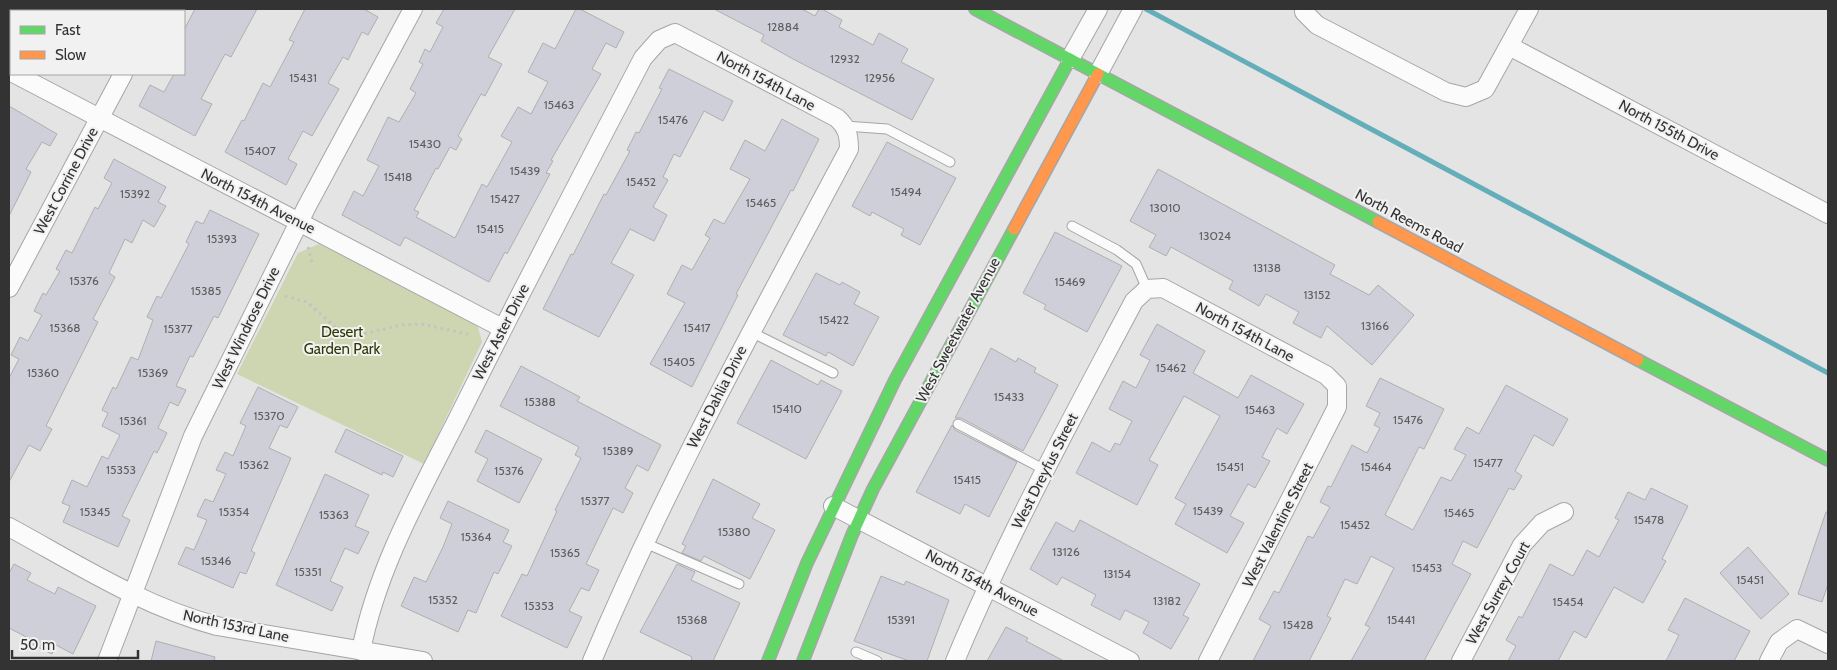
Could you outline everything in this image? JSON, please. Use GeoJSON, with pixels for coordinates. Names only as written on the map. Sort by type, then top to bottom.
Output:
{"type":"FeatureCollection","features":[{"type":"Feature","properties":{"kind":"street","name":"West Windrose Drive"},"geometry":{"type":"LineString","coordinates":[[108,661],[193,436],[299,223],[413,9]]}},
{"type":"Feature","properties":{"kind":"street","name":"North Reems Road"},"geometry":{"type":"LineString","coordinates":[[975,9],[1828,460]]}},
{"type":"Feature","properties":{"kind":"street","name":"West Sweetwater Avenue"},"geometry":{"type":"LineString","coordinates":[[768,661],[787,611],[833,506],[895,380],[1098,9]]}},
{"type":"Feature","properties":{"kind":"street"},"geometry":{"type":"LineString","coordinates":[[1304,10],[1317,25],[1446,92],[1466,97],[1485,89],[1529,9]]}},
{"type":"Feature","properties":{"kind":"street","name":"West Sweetwater Avenue"},"geometry":{"type":"LineString","coordinates":[[803,661],[860,519],[920,400],[1133,10]]}},
{"type":"Feature","properties":{"kind":"street","name":"North 154th Lane"},"geometry":{"type":"LineString","coordinates":[[675,33],[837,118],[847,132]]}},
{"type":"Feature","properties":{"kind":"street","name":"West Aster Drive"},"geometry":{"type":"LineString","coordinates":[[361,651],[368,612],[390,557],[502,328],[643,58],[659,40],[675,33]]}},
{"type":"Feature","properties":{"kind":"street","name":"North 155th Drive"},"geometry":{"type":"LineString","coordinates":[[1509,46],[1828,214]]}},
{"type":"Feature","properties":{"kind":"street","name":"North 154th Avenue"},"geometry":{"type":"LineString","coordinates":[[17,75],[502,328]]}},
{"type":"Feature","properties":{"kind":"street","name":"West Corrine Drive"},"geometry":{"type":"LineString","coordinates":[[9,288],[122,75]]}},
{"type":"Feature","properties":{"kind":"street","name":"West Dahlia Drive"},"geometry":{"type":"LineString","coordinates":[[592,661],[645,543],[700,428],[849,149],[847,132]]}},
{"type":"Feature","properties":{"kind":"street","name":"North 154th Lane"},"geometry":{"type":"LineString","coordinates":[[1148,290],[1163,288],[1326,375],[1337,386]]}},
{"type":"Feature","properties":{"kind":"street","name":"West Dreyfus Street"},"geometry":{"type":"LineString","coordinates":[[955,661],[987,586],[1045,470],[1134,301],[1148,290]]}},
{"type":"Feature","properties":{"kind":"street","name":"West Valentine Street"},"geometry":{"type":"LineString","coordinates":[[1208,661],[1337,407],[1337,386]]}},
{"type":"Feature","properties":{"kind":"street","name":"North 154th Avenue"},"geometry":{"type":"LineString","coordinates":[[833,506],[1130,661]]}},
{"type":"Feature","properties":{"kind":"street","name":"West Surrey Court"},"geometry":{"type":"LineString","coordinates":[[1461,661],[1522,545],[1542,523],[1564,512]]}},
{"type":"Feature","properties":{"kind":"street","name":"North 153rd Lane"},"geometry":{"type":"LineString","coordinates":[[9,527],[159,607],[217,626],[423,661]]}},
{"type":"Feature","properties":{"kind":"street"},"geometry":{"type":"LineString","coordinates":[[1769,661],[1779,642],[1798,629],[1828,644]]}},
{"type":"Feature","properties":{"kind":"lane"},"geometry":{"type":"LineString","coordinates":[[847,132],[887,129],[950,162]]}},
{"type":"Feature","properties":{"kind":"lane"},"geometry":{"type":"LineString","coordinates":[[1072,226],[1117,250],[1136,264],[1148,290]]}},
{"type":"Feature","properties":{"kind":"lane"},"geometry":{"type":"LineString","coordinates":[[751,332],[833,373]]}},
{"type":"Feature","properties":{"kind":"lane"},"geometry":{"type":"LineString","coordinates":[[958,424],[1045,470]]}},
{"type":"Feature","properties":{"kind":"lane"},"geometry":{"type":"LineString","coordinates":[[645,543],[739,584]]}},
{"type":"Feature","properties":{"kind":"lane"},"geometry":{"type":"LineString","coordinates":[[856,652],[878,661]]}},
{"type":"Feature","properties":{"kind":"path"},"geometry":{"type":"LineString","coordinates":[[308,247],[313,265]]}},
{"type":"Feature","properties":{"kind":"path"},"geometry":{"type":"LineString","coordinates":[[285,296],[308,302],[334,326],[346,332],[363,334],[401,325],[421,324],[468,334]]}},
{"type":"Feature","properties":{"kind":"green space","name":"Desert Garden Park"},"geometry":{"type":"Polygon","coordinates":[[[319,244],[477,324],[482,342],[424,464],[237,374],[298,253],[319,244]]]}},
{"type":"Feature","properties":{"kind":"building"},"geometry":{"type":"Polygon","coordinates":[[[195,9],[257,9],[231,57],[225,54],[201,99],[212,104],[195,136],[139,106],[150,85],[164,92],[173,75],[185,75],[185,28],[195,9]]]}},
{"type":"Feature","properties":{"kind":"building"},"geometry":{"type":"Polygon","coordinates":[[[305,9],[364,9],[378,17],[368,35],[362,32],[348,60],[343,57],[328,83],[339,89],[312,136],[303,131],[288,159],[297,164],[286,185],[225,152],[242,120],[244,121],[263,83],[270,87],[294,42],[289,40],[305,9]]]}},
{"type":"Feature","properties":{"kind":"building"},"geometry":{"type":"Polygon","coordinates":[[[444,9],[515,9],[488,57],[502,64],[485,96],[481,94],[458,136],[462,139],[456,150],[450,147],[438,169],[436,168],[414,210],[419,212],[416,217],[455,238],[482,184],[487,187],[512,142],[501,136],[518,107],[531,114],[548,82],[528,72],[543,43],[555,49],[576,9],[580,9],[624,32],[616,48],[606,43],[592,69],[601,74],[551,160],[553,161],[546,173],[550,174],[507,254],[505,252],[489,282],[405,237],[400,246],[342,215],[354,191],[363,196],[379,166],[367,160],[388,117],[399,122],[416,93],[410,89],[423,64],[419,62],[425,49],[430,52],[443,27],[436,23],[444,9]]]}},
{"type":"Feature","properties":{"kind":"building"},"geometry":{"type":"Polygon","coordinates":[[[714,9],[802,9],[815,16],[819,9],[822,9],[842,20],[839,27],[873,45],[879,33],[908,49],[901,62],[934,79],[912,120],[793,59],[761,41],[764,35],[714,9]]]}},
{"type":"Feature","properties":{"kind":"building"},"geometry":{"type":"Polygon","coordinates":[[[669,69],[733,101],[723,121],[704,111],[680,157],[674,154],[663,177],[668,180],[653,207],[667,215],[654,241],[630,229],[611,263],[634,275],[599,337],[543,309],[604,194],[606,195],[630,151],[627,150],[636,132],[639,133],[662,89],[659,88],[669,69]]]}},
{"type":"Feature","properties":{"kind":"building"},"geometry":{"type":"Polygon","coordinates":[[[9,106],[57,134],[50,146],[42,142],[26,169],[31,172],[9,216],[9,106]]]}},
{"type":"Feature","properties":{"kind":"building"},"geometry":{"type":"Polygon","coordinates":[[[782,119],[819,139],[793,191],[791,190],[736,294],[738,295],[692,387],[650,364],[685,303],[667,294],[682,265],[692,270],[710,238],[705,235],[714,219],[724,224],[750,179],[730,169],[745,140],[765,151],[782,119]]]}},
{"type":"Feature","properties":{"kind":"building"},"geometry":{"type":"Polygon","coordinates":[[[887,142],[956,178],[920,245],[901,235],[904,229],[872,212],[870,216],[852,206],[887,142]]]}},
{"type":"Feature","properties":{"kind":"building"},"geometry":{"type":"Polygon","coordinates":[[[114,159],[166,187],[158,202],[166,206],[154,227],[143,220],[132,243],[125,239],[109,273],[115,277],[93,319],[98,322],[46,426],[52,429],[40,451],[29,445],[9,482],[9,378],[19,359],[11,355],[20,337],[28,341],[42,315],[34,311],[43,293],[46,295],[60,271],[56,269],[66,250],[72,253],[95,207],[98,209],[112,183],[104,178],[114,159]]]}},
{"type":"Feature","properties":{"kind":"building"},"geometry":{"type":"Polygon","coordinates":[[[1158,169],[1335,265],[1330,274],[1369,295],[1378,285],[1414,315],[1372,365],[1327,326],[1321,338],[1293,323],[1299,312],[1266,294],[1259,306],[1229,289],[1233,281],[1171,247],[1166,256],[1149,247],[1156,235],[1130,221],[1158,169]]]}},
{"type":"Feature","properties":{"kind":"building"},"geometry":{"type":"Polygon","coordinates":[[[210,210],[259,234],[218,318],[214,316],[193,357],[190,356],[176,386],[186,390],[178,406],[170,402],[158,428],[167,433],[157,453],[154,451],[122,516],[130,520],[118,547],[63,522],[70,506],[62,503],[72,480],[87,487],[102,456],[108,459],[120,435],[102,426],[108,413],[102,410],[113,387],[116,389],[131,357],[138,360],[153,320],[147,317],[157,296],[161,298],[189,244],[186,242],[196,221],[203,224],[210,210]]]}},
{"type":"Feature","properties":{"kind":"building"},"geometry":{"type":"Polygon","coordinates":[[[1055,232],[1122,266],[1087,332],[1044,309],[1046,305],[1023,293],[1055,232]]]}},
{"type":"Feature","properties":{"kind":"building"},"geometry":{"type":"Polygon","coordinates":[[[816,273],[840,285],[842,282],[860,292],[854,304],[879,317],[853,366],[828,352],[826,356],[783,335],[816,273]]]}},
{"type":"Feature","properties":{"kind":"building"},"geometry":{"type":"Polygon","coordinates":[[[1157,324],[1205,351],[1193,373],[1238,398],[1251,375],[1304,404],[1287,434],[1277,428],[1262,457],[1270,461],[1255,488],[1248,484],[1230,516],[1244,523],[1227,553],[1175,524],[1186,504],[1175,498],[1220,416],[1184,396],[1149,460],[1158,465],[1137,505],[1076,473],[1092,442],[1110,452],[1115,443],[1120,445],[1132,421],[1109,409],[1123,381],[1136,388],[1150,360],[1140,355],[1157,324]]]}},
{"type":"Feature","properties":{"kind":"building"},"geometry":{"type":"Polygon","coordinates":[[[991,348],[1016,362],[1018,358],[1036,368],[1034,372],[1058,385],[1023,451],[961,418],[955,418],[991,348]]]}},
{"type":"Feature","properties":{"kind":"building"},"geometry":{"type":"Polygon","coordinates":[[[771,360],[818,385],[821,380],[842,391],[806,459],[737,423],[771,360]]]}},
{"type":"Feature","properties":{"kind":"building"},"geometry":{"type":"Polygon","coordinates":[[[521,366],[580,397],[577,401],[661,445],[648,471],[637,465],[625,488],[633,493],[623,513],[613,508],[586,564],[599,570],[589,591],[581,588],[569,611],[582,617],[567,648],[501,616],[522,574],[527,576],[557,511],[555,510],[581,458],[575,455],[579,447],[500,406],[521,366]]]}},
{"type":"Feature","properties":{"kind":"building"},"geometry":{"type":"Polygon","coordinates":[[[1380,378],[1444,409],[1424,449],[1419,447],[1385,515],[1413,530],[1441,477],[1451,481],[1466,455],[1454,449],[1467,427],[1479,434],[1506,385],[1568,419],[1553,446],[1534,435],[1515,471],[1522,476],[1514,490],[1509,488],[1477,548],[1463,541],[1452,564],[1471,574],[1424,661],[1351,661],[1370,627],[1365,625],[1394,568],[1371,556],[1357,584],[1345,579],[1327,616],[1331,618],[1309,661],[1253,661],[1271,626],[1259,619],[1274,591],[1279,593],[1308,536],[1313,538],[1330,507],[1320,502],[1328,486],[1331,487],[1352,445],[1367,453],[1380,428],[1374,425],[1380,413],[1366,406],[1380,378]]]}},
{"type":"Feature","properties":{"kind":"building"},"geometry":{"type":"Polygon","coordinates":[[[258,387],[298,407],[287,428],[280,425],[269,448],[291,458],[251,551],[255,553],[246,574],[240,572],[233,588],[178,564],[186,547],[194,550],[207,520],[197,516],[205,499],[213,502],[226,474],[216,470],[225,452],[233,456],[246,426],[240,423],[258,387]]]}},
{"type":"Feature","properties":{"kind":"building"},"geometry":{"type":"Polygon","coordinates":[[[952,425],[955,430],[1017,462],[989,517],[965,504],[960,514],[916,492],[952,425]]]}},
{"type":"Feature","properties":{"kind":"building"},"geometry":{"type":"Polygon","coordinates":[[[346,429],[403,456],[393,477],[383,472],[382,475],[335,452],[346,429]]]}},
{"type":"Feature","properties":{"kind":"building"},"geometry":{"type":"Polygon","coordinates":[[[486,430],[542,459],[519,503],[477,481],[488,459],[475,452],[486,430]]]}},
{"type":"Feature","properties":{"kind":"building"},"geometry":{"type":"Polygon","coordinates":[[[325,474],[369,495],[355,526],[369,532],[358,554],[345,548],[330,581],[343,587],[332,611],[276,585],[325,474]]]}},
{"type":"Feature","properties":{"kind":"building"},"geometry":{"type":"Polygon","coordinates":[[[713,479],[760,504],[752,518],[775,530],[750,579],[704,556],[701,561],[682,553],[686,546],[682,544],[713,479]]]}},
{"type":"Feature","properties":{"kind":"building"},"geometry":{"type":"Polygon","coordinates":[[[1651,488],[1688,506],[1662,559],[1666,561],[1643,603],[1614,587],[1586,638],[1574,631],[1558,661],[1508,661],[1516,646],[1506,640],[1519,616],[1522,618],[1550,564],[1573,576],[1587,550],[1599,557],[1619,520],[1615,518],[1628,492],[1645,500],[1651,488]]]}},
{"type":"Feature","properties":{"kind":"building"},"geometry":{"type":"Polygon","coordinates":[[[448,501],[509,530],[503,542],[512,546],[498,574],[494,572],[476,613],[468,610],[458,632],[401,606],[414,577],[426,582],[443,547],[452,524],[440,518],[448,501]]]}},
{"type":"Feature","properties":{"kind":"building"},"geometry":{"type":"Polygon","coordinates":[[[1826,512],[1828,512],[1828,584],[1822,602],[1798,594],[1826,512]]]}},
{"type":"Feature","properties":{"kind":"building"},"geometry":{"type":"Polygon","coordinates":[[[1080,520],[1200,584],[1183,615],[1189,618],[1171,649],[1143,633],[1149,622],[1125,610],[1120,620],[1091,605],[1096,595],[1062,577],[1057,585],[1030,569],[1056,522],[1074,532],[1080,520]]]}},
{"type":"Feature","properties":{"kind":"building"},"geometry":{"type":"Polygon","coordinates":[[[1748,547],[1789,594],[1761,619],[1720,573],[1748,547]]]}},
{"type":"Feature","properties":{"kind":"building"},"geometry":{"type":"Polygon","coordinates":[[[14,564],[31,573],[27,580],[55,594],[58,587],[96,606],[73,654],[56,645],[52,654],[30,643],[32,640],[9,628],[9,573],[14,564]]]}},
{"type":"Feature","properties":{"kind":"building"},"geometry":{"type":"Polygon","coordinates":[[[677,564],[695,572],[691,580],[740,603],[713,661],[691,661],[692,657],[640,632],[677,564]]]}},
{"type":"Feature","properties":{"kind":"building"},"geometry":{"type":"Polygon","coordinates":[[[881,576],[904,585],[906,581],[949,600],[927,661],[909,661],[854,641],[881,576]]]}},
{"type":"Feature","properties":{"kind":"building"},"geometry":{"type":"Polygon","coordinates":[[[1685,598],[1750,631],[1734,661],[1666,661],[1679,635],[1668,630],[1685,598]]]}},
{"type":"Feature","properties":{"kind":"building"},"geometry":{"type":"Polygon","coordinates":[[[1006,627],[1028,638],[1026,641],[1064,661],[987,661],[1006,627]]]}},
{"type":"Feature","properties":{"kind":"building"},"geometry":{"type":"Polygon","coordinates":[[[156,641],[215,657],[214,661],[151,661],[156,641]]]}},
{"type":"Feature","properties":{"kind":"waterway"},"geometry":{"type":"LineString","coordinates":[[1146,9],[1828,373]]}},
{"type":"Feature","properties":{"kind":"traffic: fast"},"geometry":{"type":"LineString","coordinates":[[975,9],[1378,222]]}},
{"type":"Feature","properties":{"kind":"traffic: fast"},"geometry":{"type":"LineString","coordinates":[[768,661],[807,563],[895,380],[1070,59]]}},
{"type":"Feature","properties":{"kind":"traffic: fast"},"geometry":{"type":"LineString","coordinates":[[803,661],[852,535],[873,489],[1014,229]]}},
{"type":"Feature","properties":{"kind":"traffic: fast"},"geometry":{"type":"LineString","coordinates":[[1638,360],[1828,460]]}},
{"type":"Feature","properties":{"kind":"traffic: slow"},"geometry":{"type":"LineString","coordinates":[[1014,229],[1098,74]]}},
{"type":"Feature","properties":{"kind":"traffic: slow"},"geometry":{"type":"LineString","coordinates":[[1378,222],[1638,360]]}}]}
